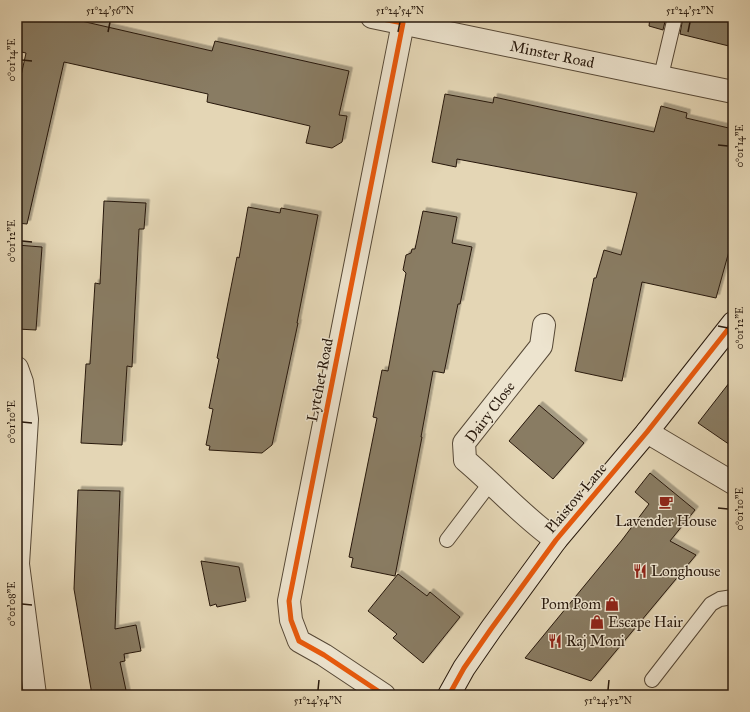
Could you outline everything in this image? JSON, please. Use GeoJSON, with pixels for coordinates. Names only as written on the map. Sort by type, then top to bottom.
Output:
{"type":"FeatureCollection","features":[{"type":"Feature","properties":{"kind":"street","name":"Minster Road"},"geometry":{"type":"LineString","coordinates":[[372,17],[733,92]]}},
{"type":"Feature","properties":{"kind":"street","name":"Lytchet Road"},"geometry":{"type":"LineString","coordinates":[[384,695],[324,655],[298,641],[291,620],[289,601],[403,23]]}},
{"type":"Feature","properties":{"kind":"street","name":"Plaistow Lane"},"geometry":{"type":"LineString","coordinates":[[449,695],[464,668],[556,540],[647,432],[733,323]]}},
{"type":"Feature","properties":{"kind":"street","name":"Dairy Close"},"geometry":{"type":"LineString","coordinates":[[544,325],[542,346],[464,443],[465,460],[491,482],[540,529],[556,540]]}},
{"type":"Feature","properties":{"kind":"street"},"geometry":{"type":"LineString","coordinates":[[17,368],[22,382],[27,419],[18,522],[18,564],[35,695]]}},
{"type":"Feature","properties":{"kind":"street"},"geometry":{"type":"LineString","coordinates":[[647,432],[733,483]]}},
{"type":"Feature","properties":{"kind":"lane"},"geometry":{"type":"LineString","coordinates":[[661,76],[675,17]]}},
{"type":"Feature","properties":{"kind":"lane"},"geometry":{"type":"LineString","coordinates":[[447,540],[491,482]]}},
{"type":"Feature","properties":{"kind":"lane"},"geometry":{"type":"LineString","coordinates":[[652,680],[711,604],[720,599],[733,597]]}},
{"type":"Feature","properties":{"kind":"building"},"geometry":{"type":"Polygon","coordinates":[[[17,17],[64,17],[212,51],[215,41],[349,71],[339,115],[347,116],[342,142],[332,148],[306,143],[310,126],[207,102],[208,94],[64,62],[27,224],[17,223],[17,94],[26,53],[17,51],[17,17]]]}},
{"type":"Feature","properties":{"kind":"building"},"geometry":{"type":"Polygon","coordinates":[[[650,17],[666,17],[663,30],[649,26],[650,17]]]}},
{"type":"Feature","properties":{"kind":"building"},"geometry":{"type":"Polygon","coordinates":[[[683,17],[733,17],[733,47],[680,34],[683,17]]]}},
{"type":"Feature","properties":{"kind":"building"},"geometry":{"type":"Polygon","coordinates":[[[445,94],[493,103],[494,97],[654,132],[661,106],[687,113],[686,118],[733,129],[733,237],[716,298],[642,282],[622,381],[575,371],[594,278],[596,278],[604,250],[621,255],[637,193],[457,159],[456,167],[432,162],[445,94]]]}},
{"type":"Feature","properties":{"kind":"building"},"geometry":{"type":"Polygon","coordinates":[[[104,201],[146,203],[144,229],[139,229],[132,367],[127,366],[122,445],[81,443],[86,364],[90,364],[95,283],[100,284],[104,201]]]}},
{"type":"Feature","properties":{"kind":"building"},"geometry":{"type":"Polygon","coordinates":[[[248,207],[280,213],[281,208],[318,215],[298,323],[272,445],[262,453],[209,450],[210,446],[206,445],[213,409],[209,408],[219,359],[217,358],[237,257],[239,258],[248,207]]]}},
{"type":"Feature","properties":{"kind":"building"},"geometry":{"type":"Polygon","coordinates":[[[423,211],[457,217],[452,243],[472,247],[460,304],[458,304],[444,373],[433,371],[422,437],[395,576],[351,567],[353,558],[349,557],[377,418],[373,417],[382,370],[388,371],[406,273],[403,270],[406,255],[411,253],[412,249],[415,249],[423,211]]]}},
{"type":"Feature","properties":{"kind":"building"},"geometry":{"type":"Polygon","coordinates":[[[17,245],[42,247],[36,330],[17,329],[17,245]]]}},
{"type":"Feature","properties":{"kind":"building"},"geometry":{"type":"Polygon","coordinates":[[[733,378],[733,447],[698,423],[733,378]]]}},
{"type":"Feature","properties":{"kind":"building"},"geometry":{"type":"Polygon","coordinates":[[[539,405],[584,443],[553,479],[509,441],[539,405]]]}},
{"type":"Feature","properties":{"kind":"building"},"geometry":{"type":"Polygon","coordinates":[[[650,473],[695,510],[670,541],[696,555],[591,681],[525,658],[622,540],[649,504],[635,492],[650,473]]]}},
{"type":"Feature","properties":{"kind":"building"},"geometry":{"type":"Polygon","coordinates":[[[78,490],[120,491],[115,629],[136,625],[141,651],[124,654],[125,661],[120,662],[127,695],[92,695],[74,589],[78,490]]]}},
{"type":"Feature","properties":{"kind":"building"},"geometry":{"type":"Polygon","coordinates":[[[201,561],[239,567],[246,601],[217,607],[216,604],[210,606],[201,561]]]}},
{"type":"Feature","properties":{"kind":"building"},"geometry":{"type":"Polygon","coordinates":[[[398,574],[427,596],[430,592],[460,617],[423,663],[393,638],[397,634],[368,611],[398,574]]]}},
{"type":"Feature","properties":{"kind":"cycle path"},"geometry":{"type":"LineString","coordinates":[[372,17],[403,23],[289,601],[291,620],[299,641],[324,655],[384,695]]}},
{"type":"Feature","properties":{"kind":"cycle path"},"geometry":{"type":"LineString","coordinates":[[449,695],[464,668],[556,540],[647,432],[733,323]]}},
{"type":"Feature","properties":{"kind":"place","name":"Lavender House"},"geometry":{"type":"Point","coordinates":[666,502]}},
{"type":"Feature","properties":{"kind":"place","name":"Longhouse"},"geometry":{"type":"Point","coordinates":[640,571]}},
{"type":"Feature","properties":{"kind":"place","name":"Pom Pom"},"geometry":{"type":"Point","coordinates":[612,604]}},
{"type":"Feature","properties":{"kind":"place","name":"Escape Hair"},"geometry":{"type":"Point","coordinates":[597,622]}},
{"type":"Feature","properties":{"kind":"place","name":"Raj Moni"},"geometry":{"type":"Point","coordinates":[555,641]}}]}
